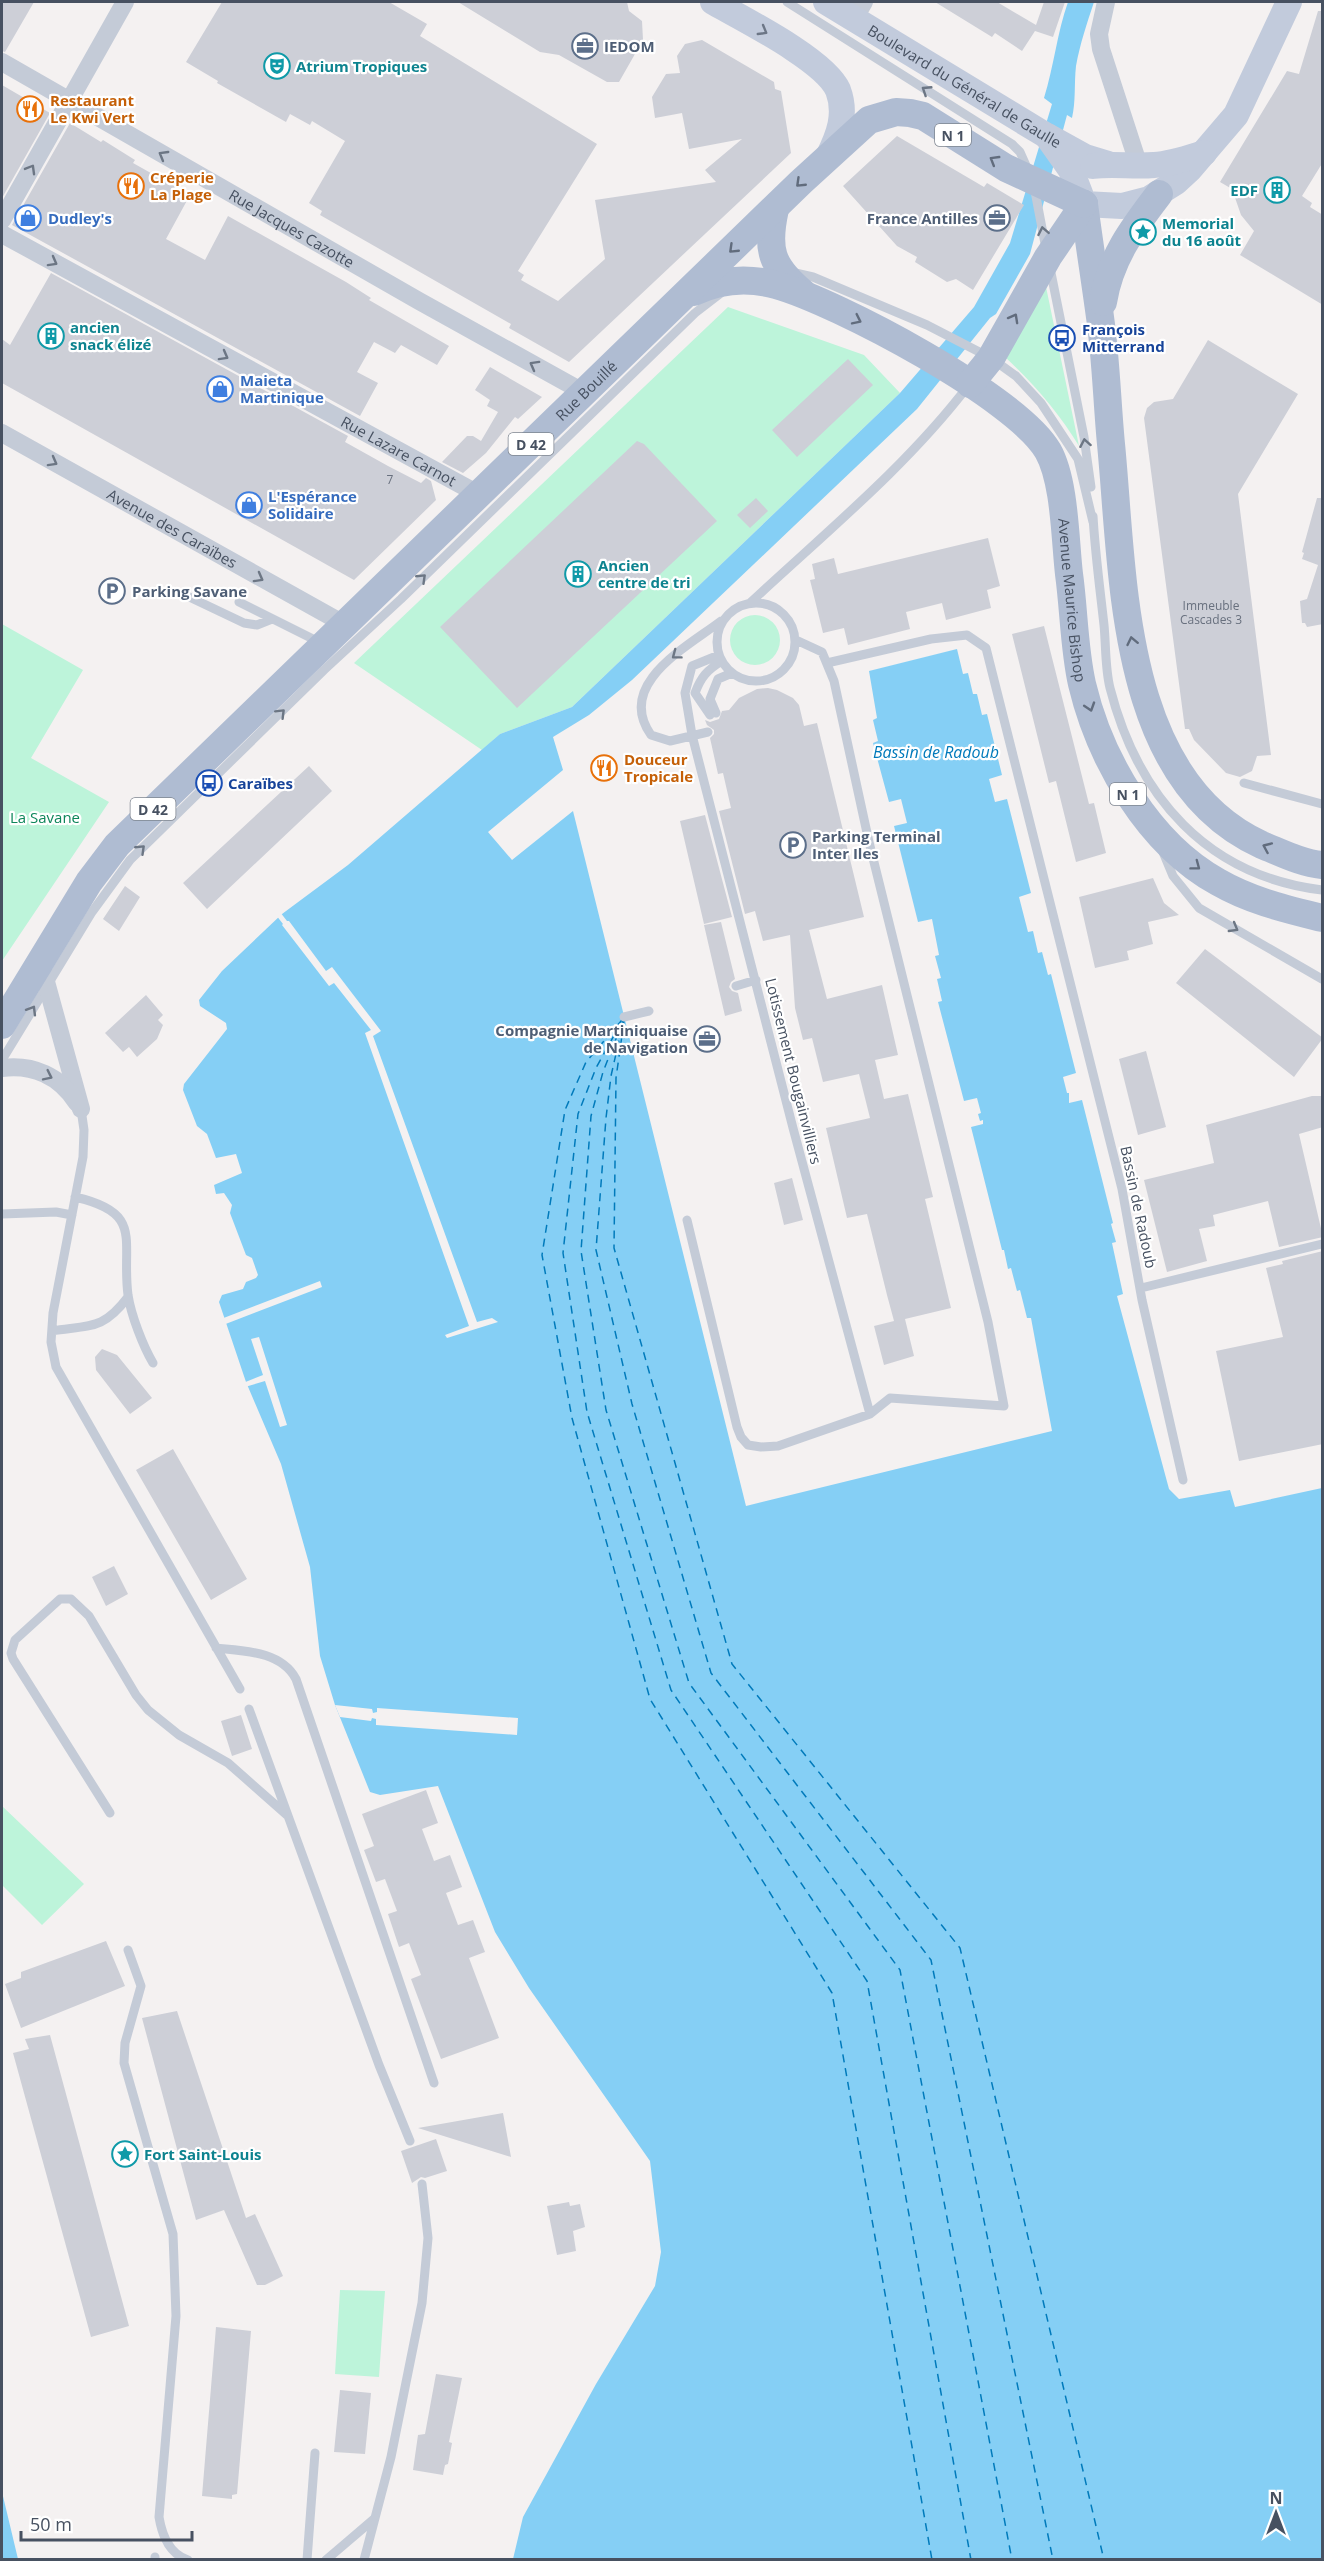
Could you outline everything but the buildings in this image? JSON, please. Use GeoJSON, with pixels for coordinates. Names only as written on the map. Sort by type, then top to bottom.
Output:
{"type":"FeatureCollection","features":[{"type":"Feature","properties":{"kind":"main road"},"geometry":{"type":"LineString","coordinates":[[713,2],[781,42],[831,78],[839,94],[842,119],[837,138],[827,158]]}},
{"type":"Feature","properties":{"kind":"main road","name":"Boulevard du Général de Gaulle"},"geometry":{"type":"LineString","coordinates":[[826,2],[859,10],[1047,136],[1085,157],[1107,164]]}},
{"type":"Feature","properties":{"kind":"main road"},"geometry":{"type":"LineString","coordinates":[[1204,153],[1236,115],[1289,2]]}},
{"type":"Feature","properties":{"kind":"main road","name":"N 1"},"geometry":{"type":"LineString","coordinates":[[827,158],[869,120],[896,112],[910,112],[923,116],[1006,168],[1084,204],[1122,206],[1159,194],[1176,182],[1204,153]]}},
{"type":"Feature","properties":{"kind":"main road"},"geometry":{"type":"LineString","coordinates":[[1047,136],[1071,170],[1084,204],[1101,319],[1128,623],[1143,696],[1163,745],[1185,782],[1230,826],[1252,840],[1290,857],[1323,865]]}},
{"type":"Feature","properties":{"kind":"main road","name":"Boulevard du Général de Gaulle"},"geometry":{"type":"LineString","coordinates":[[1033,181],[1071,170],[1107,164],[1156,165],[1204,153]]}},
{"type":"Feature","properties":{"kind":"main road","name":"Rue Bouillé"},"geometry":{"type":"LineString","coordinates":[[344,624],[827,158]]}},
{"type":"Feature","properties":{"kind":"main road"},"geometry":{"type":"LineString","coordinates":[[1101,319],[1109,275],[1118,252],[1159,194]]}},
{"type":"Feature","properties":{"kind":"main road"},"geometry":{"type":"LineString","coordinates":[[970,384],[991,358],[1048,257],[1084,204]]}},
{"type":"Feature","properties":{"kind":"main road","name":"Avenue Maurice Bishop"},"geometry":{"type":"LineString","coordinates":[[761,273],[771,251],[770,230],[775,209]]}},
{"type":"Feature","properties":{"kind":"main road","name":"Avenue Maurice Bishop"},"geometry":{"type":"LineString","coordinates":[[761,273],[775,285],[805,294]]}},
{"type":"Feature","properties":{"kind":"main road","name":"Avenue Maurice Bishop"},"geometry":{"type":"LineString","coordinates":[[684,297],[710,284],[761,273],[902,343],[970,384],[1024,423],[1043,444],[1055,467],[1065,532],[1082,684],[1101,740],[1125,790],[1175,850],[1217,882],[1270,906],[1323,918]]}},
{"type":"Feature","properties":{"kind":"main road","name":"D 42"},"geometry":{"type":"LineString","coordinates":[[2,1025],[44,972],[89,882],[117,845],[344,624]]}},
{"type":"Feature","properties":{"kind":"street"},"geometry":{"type":"LineString","coordinates":[[2,220],[125,2]]}},
{"type":"Feature","properties":{"kind":"street"},"geometry":{"type":"LineString","coordinates":[[1107,2],[1099,33],[1101,50],[1139,166]]}},
{"type":"Feature","properties":{"kind":"street","name":"Rue Jacques Cazotte"},"geometry":{"type":"LineString","coordinates":[[2,62],[419,301],[585,393]]}},
{"type":"Feature","properties":{"kind":"street","name":"Rue Lazare Carnot"},"geometry":{"type":"LineString","coordinates":[[2,234],[477,494]]}},
{"type":"Feature","properties":{"kind":"street","name":"Avenue des Caraïbes"},"geometry":{"type":"LineString","coordinates":[[2,433],[344,624]]}},
{"type":"Feature","properties":{"kind":"street"},"geometry":{"type":"LineString","coordinates":[[44,972],[81,1109]]}},
{"type":"Feature","properties":{"kind":"street"},"geometry":{"type":"LineString","coordinates":[[2,1068],[30,1069],[52,1077],[67,1089],[81,1109]]}},
{"type":"Feature","properties":{"kind":"lane"},"geometry":{"type":"LineString","coordinates":[[787,2],[1012,144],[1020,152],[1033,181],[1062,338],[1084,437],[1110,687],[1128,737],[1147,778],[1170,813],[1223,858],[1295,886],[1323,890]]}},
{"type":"Feature","properties":{"kind":"lane"},"geometry":{"type":"LineString","coordinates":[[2,1060],[44,972],[130,860],[695,313],[761,273],[813,277],[927,324],[991,358],[1016,376],[1041,403],[1078,459],[1085,480],[1093,522]]}},
{"type":"Feature","properties":{"kind":"lane"},"geometry":{"type":"LineString","coordinates":[[751,602],[897,466],[943,419],[970,384]]}},
{"type":"Feature","properties":{"kind":"lane"},"geometry":{"type":"LineString","coordinates":[[183,594],[244,623],[257,625],[272,619]]}},
{"type":"Feature","properties":{"kind":"lane"},"geometry":{"type":"LineString","coordinates":[[238,602],[323,644]]}},
{"type":"Feature","properties":{"kind":"lane"},"geometry":{"type":"LineString","coordinates":[[708,732],[669,741],[651,735],[642,718],[642,693],[656,671],[741,605],[751,602],[765,603],[777,608],[787,616],[794,627],[795,653],[789,664],[769,679],[749,680],[732,673],[720,658],[718,630],[723,620]]}},
{"type":"Feature","properties":{"kind":"lane","name":"Bassin de Radoub"},"geometry":{"type":"LineString","coordinates":[[827,663],[931,639],[967,635],[986,648],[1122,1190],[1183,1480]]}},
{"type":"Feature","properties":{"kind":"lane"},"geometry":{"type":"LineString","coordinates":[[687,1220],[737,1427],[741,1437],[748,1445],[761,1448],[778,1446],[870,1414],[890,1398],[1004,1406],[982,1299],[869,842],[834,681],[822,652],[796,640]]}},
{"type":"Feature","properties":{"kind":"lane"},"geometry":{"type":"LineString","coordinates":[[720,658],[701,677],[695,693],[713,714],[710,699],[718,679],[732,673]]}},
{"type":"Feature","properties":{"kind":"lane","name":"Lotissement Bougainvilliers"},"geometry":{"type":"LineString","coordinates":[[720,658],[692,666],[685,693],[692,735],[796,1139],[870,1414]]}},
{"type":"Feature","properties":{"kind":"lane"},"geometry":{"type":"LineString","coordinates":[[1244,783],[1323,804]]}},
{"type":"Feature","properties":{"kind":"lane"},"geometry":{"type":"LineString","coordinates":[[1148,820],[1173,876],[1199,908],[1323,979]]}},
{"type":"Feature","properties":{"kind":"lane"},"geometry":{"type":"LineString","coordinates":[[736,986],[756,980]]}},
{"type":"Feature","properties":{"kind":"lane"},"geometry":{"type":"LineString","coordinates":[[624,1017],[649,1011]]}},
{"type":"Feature","properties":{"kind":"lane"},"geometry":{"type":"LineString","coordinates":[[81,1109],[84,1119],[83,1157],[52,1331],[51,1342],[56,1367],[240,1689]]}},
{"type":"Feature","properties":{"kind":"lane"},"geometry":{"type":"LineString","coordinates":[[75,1197],[105,1206],[113,1210],[121,1220],[127,1237],[128,1297],[143,1348],[153,1364]]}},
{"type":"Feature","properties":{"kind":"lane"},"geometry":{"type":"LineString","coordinates":[[2,1214],[56,1212],[72,1215]]}},
{"type":"Feature","properties":{"kind":"lane"},"geometry":{"type":"LineString","coordinates":[[1141,1288],[1323,1244]]}},
{"type":"Feature","properties":{"kind":"lane"},"geometry":{"type":"LineString","coordinates":[[52,1331],[103,1322],[119,1310],[128,1297]]}},
{"type":"Feature","properties":{"kind":"lane"},"geometry":{"type":"LineString","coordinates":[[110,1812],[22,1675],[11,1653],[15,1640],[54,1603],[65,1598],[71,1599],[89,1617],[136,1695],[148,1710],[179,1735],[228,1764],[287,1815]]}},
{"type":"Feature","properties":{"kind":"lane"},"geometry":{"type":"LineString","coordinates":[[216,1648],[257,1653],[278,1660],[290,1669],[434,2083]]}},
{"type":"Feature","properties":{"kind":"lane"},"geometry":{"type":"LineString","coordinates":[[249,1709],[410,2141]]}},
{"type":"Feature","properties":{"kind":"lane"},"geometry":{"type":"LineString","coordinates":[[128,1950],[141,1986],[125,2043],[124,2063],[171,2220],[175,2278],[176,2316],[159,2517],[165,2540],[175,2553],[188,2559]]}},
{"type":"Feature","properties":{"kind":"lane"},"geometry":{"type":"LineString","coordinates":[[364,2559],[391,2457],[422,2303],[428,2238],[422,2184]]}},
{"type":"Feature","properties":{"kind":"lane"},"geometry":{"type":"LineString","coordinates":[[307,2559],[315,2453]]}},
{"type":"Feature","properties":{"kind":"lane"},"geometry":{"type":"LineString","coordinates":[[326,2559],[374,2519]]}},
{"type":"Feature","properties":{"kind":"green space"},"geometry":{"type":"Polygon","coordinates":[[[1045,282],[1079,446],[1045,399],[1004,356],[1045,282]]]}},
{"type":"Feature","properties":{"kind":"green space"},"geometry":{"type":"Polygon","coordinates":[[[728,307],[864,355],[900,393],[572,707],[500,734],[482,750],[354,663],[728,307]]]}},
{"type":"Feature","properties":{"kind":"green space"},"geometry":{"type":"Polygon","coordinates":[[[750,615],[760,615],[773,622],[780,635],[780,645],[773,658],[760,665],[750,665],[741,661],[734,654],[730,645],[730,635],[734,626],[741,619],[750,615]]]}},
{"type":"Feature","properties":{"kind":"green space","name":"La Savane"},"geometry":{"type":"Polygon","coordinates":[[[2,624],[83,670],[31,758],[109,802],[2,961],[2,624]]]}},
{"type":"Feature","properties":{"kind":"green space"},"geometry":{"type":"Polygon","coordinates":[[[2,1806],[84,1884],[42,1925],[2,1885],[2,1806]]]}},
{"type":"Feature","properties":{"kind":"green space"},"geometry":{"type":"Polygon","coordinates":[[[340,2290],[385,2291],[379,2377],[335,2374],[340,2290]]]}},
{"type":"Feature","properties":{"kind":"water"},"geometry":{"type":"Polygon","coordinates":[[[1068,2],[1094,2],[1076,66],[1072,118],[1067,115],[1030,254],[996,314],[990,318],[917,409],[632,680],[589,715],[553,737],[563,770],[488,832],[512,860],[573,811],[746,1506],[1052,1431],[1031,1318],[1027,1318],[1020,1290],[1017,1291],[1011,1268],[1008,1269],[1004,1250],[1002,1250],[971,1127],[983,1124],[983,1120],[980,1121],[978,1114],[981,1113],[977,1098],[964,1101],[938,1002],[942,1001],[937,979],[941,978],[935,956],[939,955],[932,919],[918,922],[894,826],[907,823],[901,799],[889,802],[873,743],[878,741],[873,720],[877,718],[869,671],[957,649],[963,674],[968,673],[973,694],[977,694],[982,715],[987,714],[1002,775],[989,779],[995,802],[1007,799],[1031,893],[1019,897],[1028,932],[1033,931],[1038,953],[1042,952],[1048,975],[1051,974],[1076,1073],[1063,1077],[1067,1093],[1069,1093],[1069,1103],[1082,1100],[1113,1223],[1111,1224],[1116,1242],[1112,1243],[1123,1294],[1117,1296],[1169,1489],[1179,1499],[1230,1490],[1235,1507],[1322,1488],[1322,2559],[513,2559],[523,2517],[596,2384],[655,2286],[661,2252],[650,2161],[529,1988],[495,1932],[438,1786],[380,1795],[370,1792],[335,1705],[320,1656],[310,1567],[281,1464],[246,1382],[219,1302],[222,1295],[243,1289],[246,1282],[258,1275],[252,1258],[246,1255],[230,1213],[232,1205],[224,1193],[216,1194],[214,1185],[242,1173],[236,1154],[216,1158],[207,1134],[197,1126],[183,1090],[184,1084],[227,1029],[226,1023],[200,1006],[199,1000],[222,971],[282,914],[348,865],[500,734],[572,707],[900,393],[974,307],[1010,243],[1052,104],[1044,98],[1068,2]]]}},
{"type":"Feature","properties":{"kind":"water"},"geometry":{"type":"Polygon","coordinates":[[[2,2492],[18,2559],[2,2559],[2,2492]]]}},
{"type":"Feature","properties":{"kind":"pier"},"geometry":{"type":"Polygon","coordinates":[[[280,912],[326,971],[332,967],[381,1031],[373,1036],[477,1322],[492,1318],[498,1322],[447,1338],[445,1335],[469,1326],[365,1033],[371,1030],[334,983],[329,986],[282,925],[276,915],[280,912]]]}},
{"type":"Feature","properties":{"kind":"pier"},"geometry":{"type":"Polygon","coordinates":[[[320,1281],[322,1287],[223,1325],[221,1319],[320,1281]]]}},
{"type":"Feature","properties":{"kind":"pier"},"geometry":{"type":"Polygon","coordinates":[[[259,1337],[287,1425],[280,1427],[265,1381],[245,1387],[243,1383],[263,1375],[251,1339],[259,1337]]]}},
{"type":"Feature","properties":{"kind":"pier"},"geometry":{"type":"Polygon","coordinates":[[[335,1705],[372,1709],[373,1713],[377,1712],[377,1708],[518,1718],[517,1735],[376,1725],[376,1719],[372,1718],[371,1721],[340,1717],[335,1705]]]}},
{"type":"Feature","properties":{"kind":"ferry route"},"geometry":{"type":"LineString","coordinates":[[622,1020],[586,1062],[565,1110],[542,1255],[572,1418],[650,1699],[832,1993],[932,2560]]}},
{"type":"Feature","properties":{"kind":"ferry route"},"geometry":{"type":"LineString","coordinates":[[623,1021],[603,1072],[591,1116],[581,1251],[606,1410],[689,1683],[900,1970],[1012,2560]]}},
{"type":"Feature","properties":{"kind":"ferry route"},"geometry":{"type":"LineString","coordinates":[[624,1021],[616,1078],[614,1248],[732,1664],[960,1948],[1104,2560]]}},
{"type":"Feature","properties":{"kind":"ferry route"},"geometry":{"type":"LineString","coordinates":[[621,1023],[596,1068],[578,1114],[563,1253],[587,1412],[671,1690],[867,1981],[971,2560]]}},
{"type":"Feature","properties":{"kind":"ferry route"},"geometry":{"type":"LineString","coordinates":[[622,1027],[611,1076],[606,1118],[596,1250],[632,1404],[711,1673],[931,1960],[1053,2560]]}},
{"type":"Feature","properties":{"kind":"place","name":"IEDOM"},"geometry":{"type":"Point","coordinates":[585,46]}},
{"type":"Feature","properties":{"kind":"place","name":"Atrium Tropiques"},"geometry":{"type":"Point","coordinates":[277,66]}},
{"type":"Feature","properties":{"kind":"place","name":"Restaurant Le Kwi Vert"},"geometry":{"type":"Point","coordinates":[30,109]}},
{"type":"Feature","properties":{"kind":"place","name":"Créperie La Plage"},"geometry":{"type":"Point","coordinates":[131,186]}},
{"type":"Feature","properties":{"kind":"place","name":"EDF"},"geometry":{"type":"Point","coordinates":[1277,190]}},
{"type":"Feature","properties":{"kind":"place","name":"Dudley's"},"geometry":{"type":"Point","coordinates":[28,218]}},
{"type":"Feature","properties":{"kind":"place","name":"France Antilles"},"geometry":{"type":"Point","coordinates":[997,218]}},
{"type":"Feature","properties":{"kind":"place","name":"Memorial du 16 août"},"geometry":{"type":"Point","coordinates":[1143,232]}},
{"type":"Feature","properties":{"kind":"place","name":"ancien snack élizé"},"geometry":{"type":"Point","coordinates":[51,336]}},
{"type":"Feature","properties":{"kind":"place","name":"François Mitterrand"},"geometry":{"type":"Point","coordinates":[1062,338]}},
{"type":"Feature","properties":{"kind":"place","name":"Maieta Martinique"},"geometry":{"type":"Point","coordinates":[220,389]}},
{"type":"Feature","properties":{"kind":"place","name":"L'Espérance Solidaire"},"geometry":{"type":"Point","coordinates":[249,505]}},
{"type":"Feature","properties":{"kind":"place","name":"Ancien centre de tri"},"geometry":{"type":"Point","coordinates":[578,574]}},
{"type":"Feature","properties":{"kind":"place","name":"Parking Savane"},"geometry":{"type":"Point","coordinates":[112,591]}},
{"type":"Feature","properties":{"kind":"place","name":"Douceur Tropicale"},"geometry":{"type":"Point","coordinates":[604,768]}},
{"type":"Feature","properties":{"kind":"place","name":"Caraïbes"},"geometry":{"type":"Point","coordinates":[209,783]}},
{"type":"Feature","properties":{"kind":"place","name":"Parking Terminal Inter Iles"},"geometry":{"type":"Point","coordinates":[793,845]}},
{"type":"Feature","properties":{"kind":"place","name":"Compagnie Martiniquaise de Navigation"},"geometry":{"type":"Point","coordinates":[707,1039]}},
{"type":"Feature","properties":{"kind":"place","name":"Fort Saint-Louis"},"geometry":{"type":"Point","coordinates":[125,2154]}}]}
